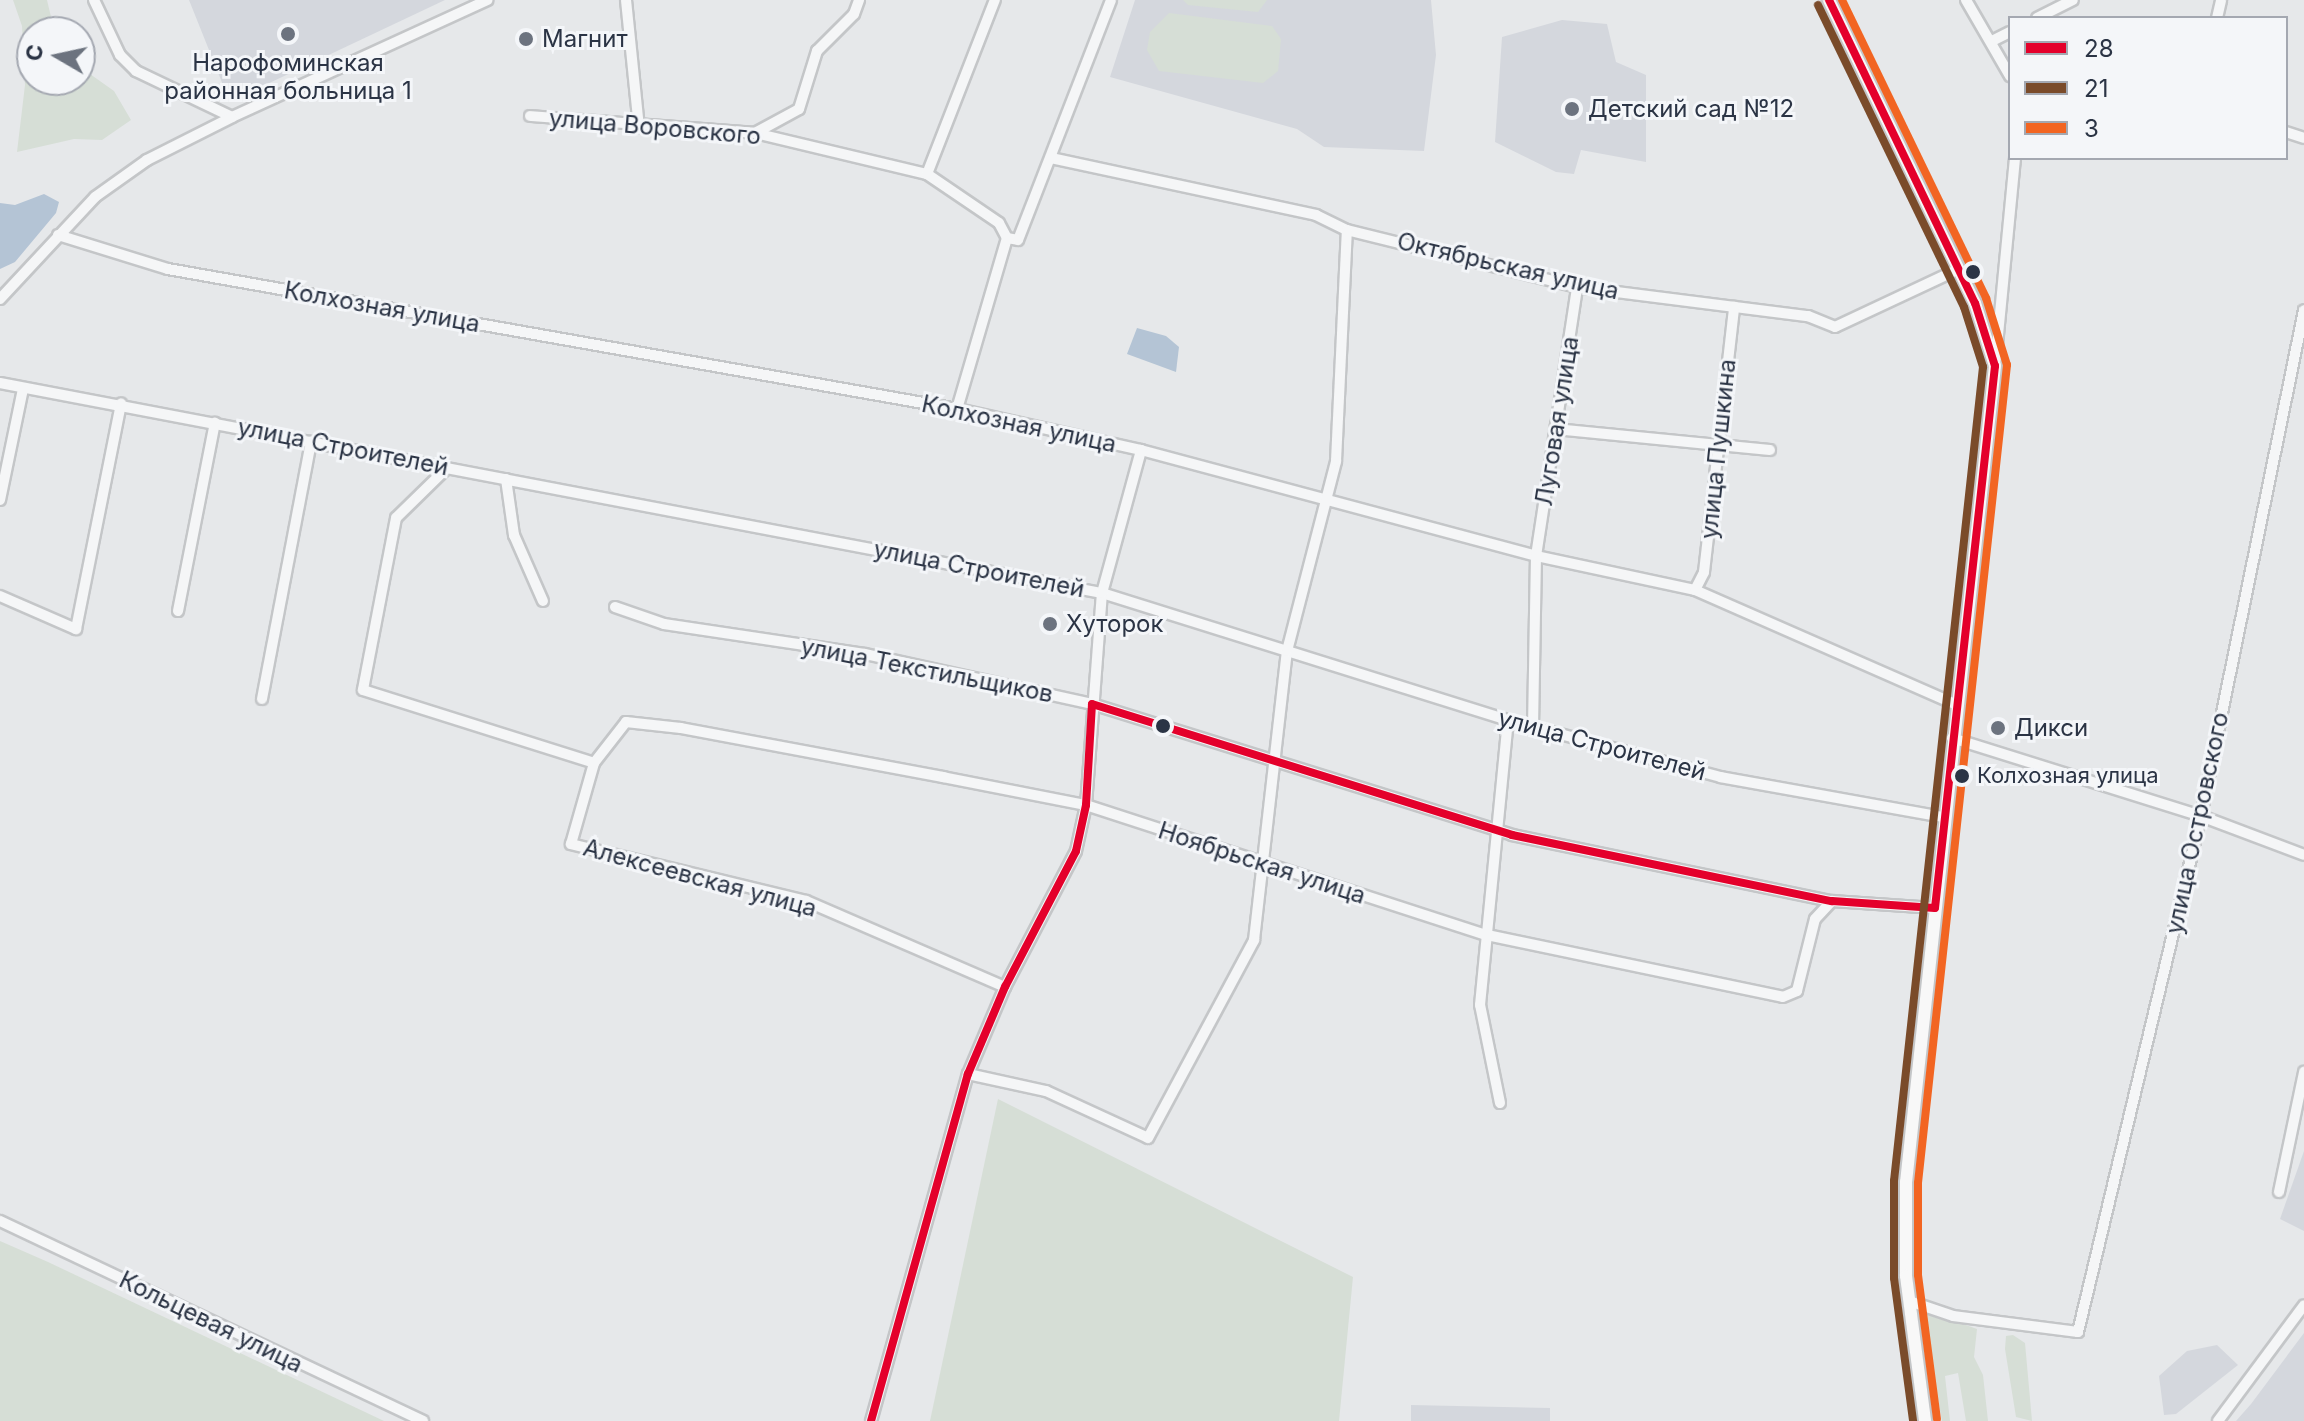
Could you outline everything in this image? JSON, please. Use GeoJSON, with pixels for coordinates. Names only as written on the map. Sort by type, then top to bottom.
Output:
{"type":"FeatureCollection","features":[{"type":"Feature","properties":{"kind":"main road"},"geometry":{"type":"LineString","coordinates":[[1829,0],[1959,269],[1987,331],[1995,366],[1955,704],[1906,1182],[1909,1301],[1925,1421]]}},
{"type":"Feature","properties":{"kind":"street"},"geometry":{"type":"LineString","coordinates":[[94,0],[120,55],[136,71],[232,117]]}},
{"type":"Feature","properties":{"kind":"street"},"geometry":{"type":"LineString","coordinates":[[0,299],[95,197],[147,160],[232,117],[488,0]]}},
{"type":"Feature","properties":{"kind":"street"},"geometry":{"type":"LineString","coordinates":[[626,0],[639,127]]}},
{"type":"Feature","properties":{"kind":"street"},"geometry":{"type":"LineString","coordinates":[[755,133],[799,109],[817,51],[854,14],[859,0]]}},
{"type":"Feature","properties":{"kind":"street"},"geometry":{"type":"LineString","coordinates":[[927,174],[995,0]]}},
{"type":"Feature","properties":{"kind":"street"},"geometry":{"type":"LineString","coordinates":[[957,409],[1007,238],[1018,240],[1111,0]]}},
{"type":"Feature","properties":{"kind":"street"},"geometry":{"type":"LineString","coordinates":[[1966,0],[2008,72]]}},
{"type":"Feature","properties":{"kind":"street"},"geometry":{"type":"LineString","coordinates":[[2041,16],[2073,0]]}},
{"type":"Feature","properties":{"kind":"street"},"geometry":{"type":"LineString","coordinates":[[1992,41],[2008,33]]}},
{"type":"Feature","properties":{"kind":"street","name":"улица Воровского"},"geometry":{"type":"LineString","coordinates":[[530,116],[639,127],[755,133],[927,174],[999,223],[1007,238]]}},
{"type":"Feature","properties":{"kind":"street","name":"Октябрьская улица"},"geometry":{"type":"LineString","coordinates":[[1051,158],[1316,215],[1347,230],[1577,287],[1808,316],[1835,327],[1959,269]]}},
{"type":"Feature","properties":{"kind":"street"},"geometry":{"type":"LineString","coordinates":[[1995,366],[2015,160]]}},
{"type":"Feature","properties":{"kind":"street"},"geometry":{"type":"LineString","coordinates":[[968,1074],[1046,1091],[1148,1138],[1254,940],[1287,651],[1329,502],[1336,461],[1347,230]]}},
{"type":"Feature","properties":{"kind":"street","name":"Колхозная улица"},"geometry":{"type":"LineString","coordinates":[[58,235],[168,269],[957,409],[1141,450],[1536,556],[1695,590],[1955,704]]}},
{"type":"Feature","properties":{"kind":"street","name":"Луговая улица"},"geometry":{"type":"LineString","coordinates":[[1533,727],[1536,556],[1577,287]]}},
{"type":"Feature","properties":{"kind":"street","name":"улица Пушкина"},"geometry":{"type":"LineString","coordinates":[[1695,590],[1704,572],[1734,307]]}},
{"type":"Feature","properties":{"kind":"street","name":"улица Островского"},"geometry":{"type":"LineString","coordinates":[[1909,1301],[1953,1316],[2078,1332],[2201,816],[2304,310]]}},
{"type":"Feature","properties":{"kind":"street","name":"улица Строителей"},"geometry":{"type":"LineString","coordinates":[[0,383],[121,403],[1102,593],[1508,720],[1720,777],[1943,817]]}},
{"type":"Feature","properties":{"kind":"street"},"geometry":{"type":"LineString","coordinates":[[0,500],[23,389]]}},
{"type":"Feature","properties":{"kind":"street"},"geometry":{"type":"LineString","coordinates":[[0,596],[76,629],[121,403]]}},
{"type":"Feature","properties":{"kind":"street"},"geometry":{"type":"LineString","coordinates":[[178,611],[215,423]]}},
{"type":"Feature","properties":{"kind":"street"},"geometry":{"type":"LineString","coordinates":[[1555,429],[1770,450]]}},
{"type":"Feature","properties":{"kind":"street"},"geometry":{"type":"LineString","coordinates":[[262,699],[311,442]]}},
{"type":"Feature","properties":{"kind":"street"},"geometry":{"type":"LineString","coordinates":[[871,1421],[968,1074],[1005,987],[1076,851],[1086,805],[1102,593],[1141,450]]}},
{"type":"Feature","properties":{"kind":"street"},"geometry":{"type":"LineString","coordinates":[[447,468],[396,518],[363,690],[594,763]]}},
{"type":"Feature","properties":{"kind":"street"},"geometry":{"type":"LineString","coordinates":[[506,479],[514,535],[543,601]]}},
{"type":"Feature","properties":{"kind":"street","name":"улица Текстильщиков"},"geometry":{"type":"LineString","coordinates":[[615,607],[664,624],[865,654],[1092,704],[1498,831],[1832,901],[1935,908]]}},
{"type":"Feature","properties":{"kind":"street"},"geometry":{"type":"LineString","coordinates":[[1500,1103],[1480,1005],[1508,720]]}},
{"type":"Feature","properties":{"kind":"street","name":"Ноябрьская улица"},"geometry":{"type":"LineString","coordinates":[[594,763],[626,722],[681,728],[1086,805],[1487,935],[1783,997],[1797,991],[1815,919],[1832,901]]}},
{"type":"Feature","properties":{"kind":"street"},"geometry":{"type":"LineString","coordinates":[[1952,738],[2201,816],[2304,855]]}},
{"type":"Feature","properties":{"kind":"street","name":"Алексеевская улица"},"geometry":{"type":"LineString","coordinates":[[594,763],[571,844],[806,901],[1005,987]]}},
{"type":"Feature","properties":{"kind":"street"},"geometry":{"type":"LineString","coordinates":[[2279,1192],[2304,1072]]}},
{"type":"Feature","properties":{"kind":"street","name":"Кольцевая улица"},"geometry":{"type":"LineString","coordinates":[[0,1221],[423,1421]]}},
{"type":"Feature","properties":{"kind":"street"},"geometry":{"type":"LineString","coordinates":[[2218,1421],[2304,1305]]}},
{"type":"Feature","properties":{"kind":"shaded area"},"geometry":{"type":"Polygon","coordinates":[[[13,0],[47,0],[51,16],[19,16],[13,0]]]}},
{"type":"Feature","properties":{"kind":"shaded area","name":"Нарофоминская районная больница 1"},"geometry":{"type":"Polygon","coordinates":[[[189,0],[445,0],[248,93],[225,90],[189,0]]]}},
{"type":"Feature","properties":{"kind":"shaded area"},"geometry":{"type":"Polygon","coordinates":[[[1135,0],[1431,0],[1436,55],[1424,151],[1324,147],[1297,129],[1110,77],[1135,0]]]}},
{"type":"Feature","properties":{"kind":"shaded area"},"geometry":{"type":"Polygon","coordinates":[[[1183,0],[1267,0],[1258,12],[1188,5],[1183,0]]]}},
{"type":"Feature","properties":{"kind":"shaded area"},"geometry":{"type":"Polygon","coordinates":[[[1169,13],[1272,26],[1281,39],[1278,71],[1263,83],[1159,71],[1147,50],[1150,32],[1169,13]]]}},
{"type":"Feature","properties":{"kind":"shaded area","name":"Детский сад №12"},"geometry":{"type":"Polygon","coordinates":[[[1562,20],[1607,24],[1616,62],[1646,75],[1646,162],[1581,150],[1574,174],[1556,172],[1495,142],[1502,37],[1562,20]]]}},
{"type":"Feature","properties":{"kind":"shaded area"},"geometry":{"type":"Polygon","coordinates":[[[96,78],[114,91],[131,120],[102,140],[74,139],[17,152],[24,96],[96,96],[96,78]]]}},
{"type":"Feature","properties":{"kind":"shaded area"},"geometry":{"type":"Polygon","coordinates":[[[998,1099],[1353,1277],[1339,1421],[930,1421],[998,1099]]]}},
{"type":"Feature","properties":{"kind":"shaded area"},"geometry":{"type":"Polygon","coordinates":[[[2304,1151],[2304,1231],[2280,1219],[2304,1151]]]}},
{"type":"Feature","properties":{"kind":"shaded area"},"geometry":{"type":"Polygon","coordinates":[[[0,1241],[48,1262],[384,1421],[0,1421],[0,1241]]]}},
{"type":"Feature","properties":{"kind":"shaded area"},"geometry":{"type":"Polygon","coordinates":[[[1927,1311],[1977,1329],[1974,1357],[1983,1375],[1988,1421],[1966,1421],[1958,1373],[1945,1376],[1950,1421],[1942,1421],[1923,1319],[1927,1311]]]}},
{"type":"Feature","properties":{"kind":"shaded area"},"geometry":{"type":"Polygon","coordinates":[[[2304,1333],[2304,1421],[2236,1421],[2251,1404],[2304,1333]]]}},
{"type":"Feature","properties":{"kind":"shaded area"},"geometry":{"type":"Polygon","coordinates":[[[2013,1335],[2025,1343],[2032,1421],[2016,1417],[2005,1349],[2006,1336],[2013,1335]]]}},
{"type":"Feature","properties":{"kind":"shaded area"},"geometry":{"type":"Polygon","coordinates":[[[2217,1345],[2238,1365],[2176,1414],[2164,1415],[2159,1376],[2187,1351],[2217,1345]]]}},
{"type":"Feature","properties":{"kind":"shaded area"},"geometry":{"type":"Polygon","coordinates":[[[1411,1405],[1550,1408],[1550,1421],[1411,1421],[1411,1405]]]}},
{"type":"Feature","properties":{"kind":"water"},"geometry":{"type":"Polygon","coordinates":[[[44,194],[59,202],[56,213],[15,262],[0,269],[0,203],[15,205],[44,194]]]}},
{"type":"Feature","properties":{"kind":"water"},"geometry":{"type":"Polygon","coordinates":[[[1137,328],[1166,336],[1179,347],[1176,372],[1127,354],[1137,328]]]}},
{"type":"Feature","properties":{"kind":"transit line","name":"28"},"geometry":{"type":"LineString","coordinates":[[1829,0],[1975,303],[1995,366],[1935,908]]}},
{"type":"Feature","properties":{"kind":"transit line","name":"3"},"geometry":{"type":"LineString","coordinates":[[1842,0],[1986,298],[2007,365],[1918,1183],[1918,1275],[1937,1419]]}},
{"type":"Feature","properties":{"kind":"transit line","name":"21"},"geometry":{"type":"LineString","coordinates":[[1818,5],[1964,307],[1983,367],[1894,1181],[1894,1278],[1913,1421]]}},
{"type":"Feature","properties":{"kind":"transit line","name":"28"},"geometry":{"type":"LineString","coordinates":[[1092,704],[1512,835],[1832,901],[1935,908]]}},
{"type":"Feature","properties":{"kind":"transit line","name":"28"},"geometry":{"type":"LineString","coordinates":[[871,1421],[968,1074],[1005,987],[1076,851],[1086,805],[1092,704]]}},
{"type":"Feature","properties":{"kind":"place","name":"Нарофоминская районная больница 1"},"geometry":{"type":"Point","coordinates":[288,34]}},
{"type":"Feature","properties":{"kind":"place","name":"Магнит"},"geometry":{"type":"Point","coordinates":[526,39]}},
{"type":"Feature","properties":{"kind":"place","name":"Детский сад №12"},"geometry":{"type":"Point","coordinates":[1572,109]}},
{"type":"Feature","properties":{"kind":"place","name":"Хуторок"},"geometry":{"type":"Point","coordinates":[1050,624]}},
{"type":"Feature","properties":{"kind":"place","name":"Дикси"},"geometry":{"type":"Point","coordinates":[1998,728]}},
{"type":"Feature","properties":{"kind":"place","name":"Колхозная улица"},"geometry":{"type":"Point","coordinates":[1962,776]}}]}
